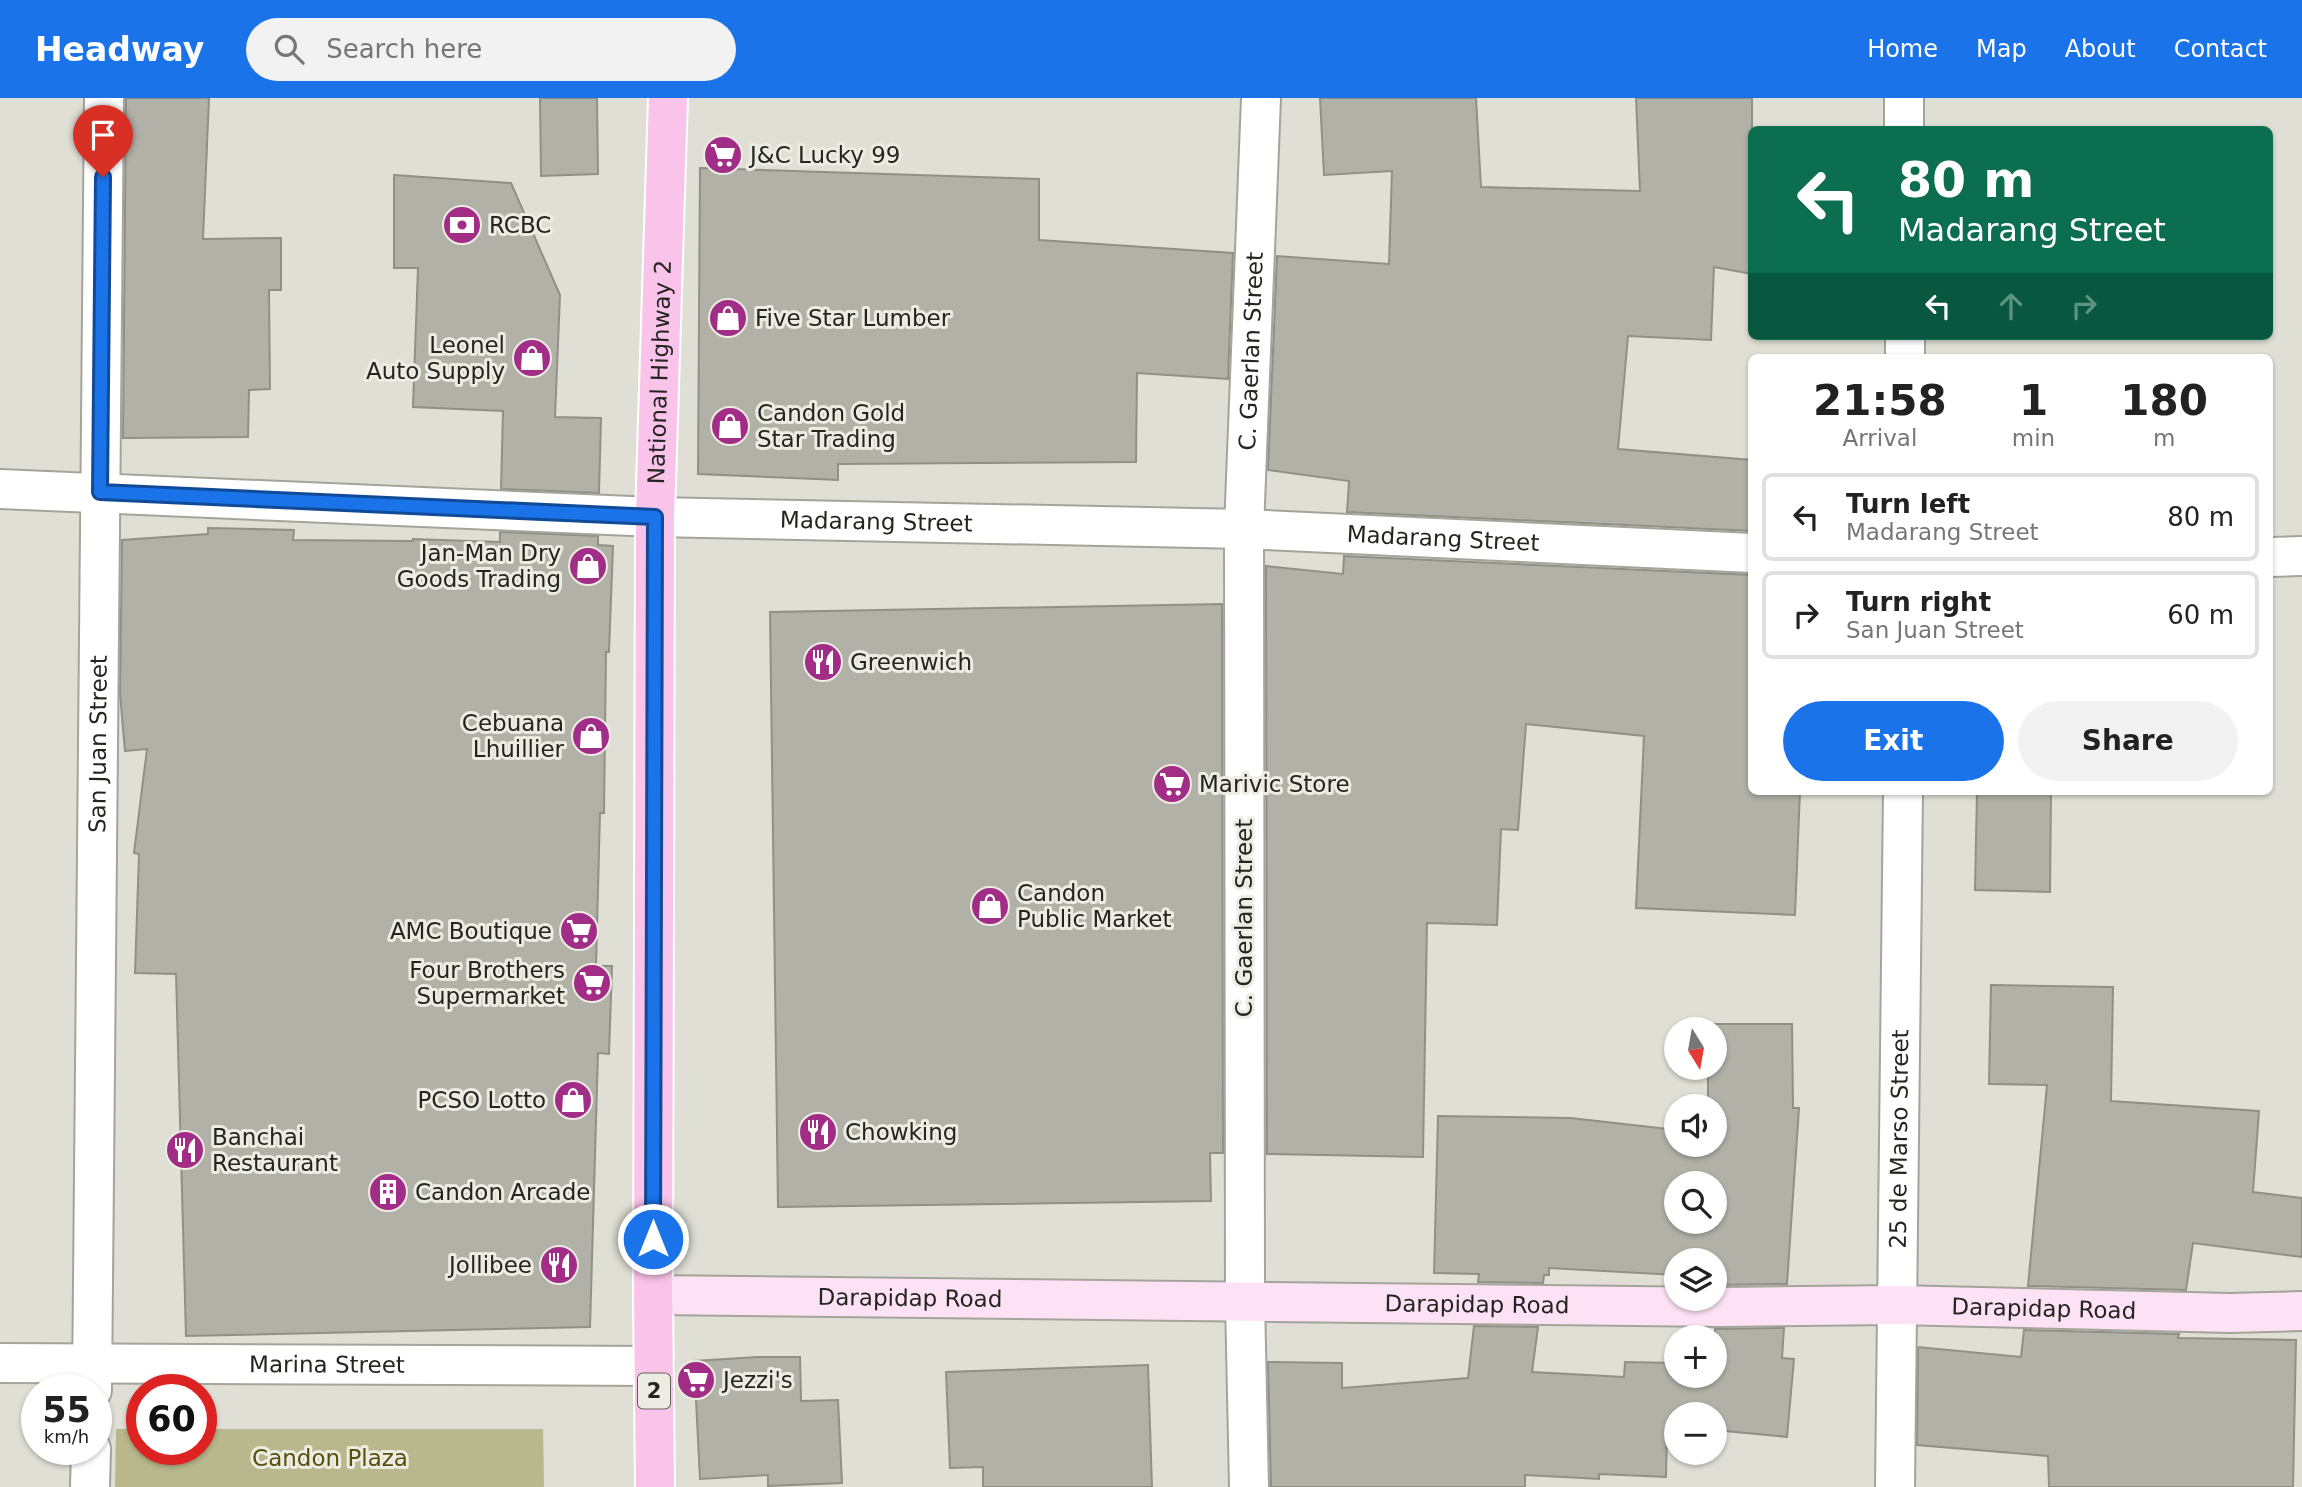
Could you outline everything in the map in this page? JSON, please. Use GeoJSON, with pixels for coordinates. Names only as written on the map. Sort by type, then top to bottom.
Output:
{"type":"FeatureCollection","features":[{"type":"Feature","properties":{"kind":"main road","name":"National Highway 2"},"geometry":{"type":"LineString","coordinates":[[655,1487],[655,517],[668,98]]}},
{"type":"Feature","properties":{"kind":"street","name":"San Juan Street"},"geometry":{"type":"LineString","coordinates":[[93,1374],[104,98]]}},
{"type":"Feature","properties":{"kind":"street","name":"C. Gaerlan Street"},"geometry":{"type":"LineString","coordinates":[[1249,1487],[1245,1300],[1244,530],[1261,98]]}},
{"type":"Feature","properties":{"kind":"street"},"geometry":{"type":"LineString","coordinates":[[1904,98],[1904,126]]}},
{"type":"Feature","properties":{"kind":"street","name":"Madarang Street"},"geometry":{"type":"LineString","coordinates":[[0,489],[655,517],[1244,530],[1748,553]]}},
{"type":"Feature","properties":{"kind":"street"},"geometry":{"type":"LineString","coordinates":[[2273,557],[2302,556]]}},
{"type":"Feature","properties":{"kind":"street","name":"25 de Marso Street"},"geometry":{"type":"LineString","coordinates":[[1895,1487],[1903,795]]}},
{"type":"Feature","properties":{"kind":"street","name":"Darapidap Road"},"geometry":{"type":"LineString","coordinates":[[653,1294],[1721,1307],[1896,1306],[2230,1313],[2302,1311]]}},
{"type":"Feature","properties":{"kind":"street","name":"Marina Street"},"geometry":{"type":"LineString","coordinates":[[0,1363],[79,1374]]}},
{"type":"Feature","properties":{"kind":"street","name":"Marina Street"},"geometry":{"type":"LineString","coordinates":[[112,1376],[654,1366]]}},
{"type":"Feature","properties":{"kind":"street"},"geometry":{"type":"LineString","coordinates":[[90,1487],[91,1465]]}},
{"type":"Feature","properties":{"kind":"green space","name":"Candon Plaza"},"geometry":{"type":"Polygon","coordinates":[[[116,1429],[126,1429],[126,1465],[217,1465],[217,1429],[543,1429],[544,1487],[115,1487],[116,1429]]]}},
{"type":"Feature","properties":{"kind":"building"},"geometry":{"type":"Polygon","coordinates":[[[126,98],[209,98],[203,239],[281,238],[281,290],[269,290],[270,389],[249,390],[248,437],[123,438],[126,98]]]}},
{"type":"Feature","properties":{"kind":"building"},"geometry":{"type":"Polygon","coordinates":[[[540,98],[597,98],[598,174],[541,176],[540,98]]]}},
{"type":"Feature","properties":{"kind":"building"},"geometry":{"type":"Polygon","coordinates":[[[1320,98],[1476,98],[1481,187],[1640,191],[1636,98],[1752,98],[1752,126],[1748,126],[1748,273],[1714,267],[1711,340],[1628,336],[1618,449],[1748,460],[1748,531],[1347,512],[1349,481],[1268,470],[1277,256],[1389,264],[1392,171],[1324,175],[1320,98]]]}},
{"type":"Feature","properties":{"kind":"building"},"geometry":{"type":"Polygon","coordinates":[[[700,168],[1039,179],[1039,240],[1233,253],[1228,379],[1137,373],[1136,462],[838,464],[838,480],[698,474],[700,168]]]}},
{"type":"Feature","properties":{"kind":"building"},"geometry":{"type":"Polygon","coordinates":[[[394,175],[511,183],[560,295],[555,417],[601,418],[599,493],[501,489],[503,411],[413,407],[418,268],[394,268],[394,175]]]}},
{"type":"Feature","properties":{"kind":"building"},"geometry":{"type":"Polygon","coordinates":[[[208,528],[294,530],[293,540],[413,539],[500,542],[500,532],[598,536],[598,545],[613,546],[609,652],[606,652],[604,813],[600,813],[596,966],[612,966],[609,1054],[598,1053],[590,1327],[186,1336],[176,974],[135,973],[139,854],[134,853],[147,749],[125,751],[120,694],[122,540],[208,534],[208,528]]]}},
{"type":"Feature","properties":{"kind":"building"},"geometry":{"type":"Polygon","coordinates":[[[1344,556],[1748,575],[1748,795],[1800,795],[1795,915],[1636,908],[1644,736],[1526,724],[1518,830],[1501,829],[1497,925],[1427,923],[1423,1157],[1267,1154],[1266,566],[1343,574],[1344,556]]]}},
{"type":"Feature","properties":{"kind":"building","name":"Candon Public Market"},"geometry":{"type":"Polygon","coordinates":[[[1222,604],[1223,1153],[1210,1153],[1211,1201],[778,1207],[770,612],[1222,604]]]}},
{"type":"Feature","properties":{"kind":"building"},"geometry":{"type":"Polygon","coordinates":[[[1977,795],[2051,795],[2050,892],[1975,890],[1977,795]]]}},
{"type":"Feature","properties":{"kind":"building"},"geometry":{"type":"Polygon","coordinates":[[[1991,985],[2113,987],[2111,1101],[2259,1111],[2253,1192],[2302,1198],[2302,1257],[2193,1243],[2186,1290],[2028,1286],[2047,1085],[1989,1084],[1991,985]]]}},
{"type":"Feature","properties":{"kind":"building"},"geometry":{"type":"Polygon","coordinates":[[[1727,1024],[1792,1024],[1793,1108],[1799,1108],[1787,1284],[1727,1285],[1727,1248],[1664,1248],[1664,1274],[1549,1268],[1549,1275],[1544,1275],[1543,1283],[1478,1282],[1479,1274],[1434,1273],[1438,1116],[1571,1118],[1664,1129],[1664,1157],[1727,1157],[1727,1094],[1708,1094],[1708,1080],[1727,1080],[1727,1024]]]}},
{"type":"Feature","properties":{"kind":"building"},"geometry":{"type":"Polygon","coordinates":[[[1474,1326],[1538,1327],[1532,1372],[1624,1377],[1625,1362],[1664,1363],[1664,1388],[1727,1388],[1727,1329],[1784,1328],[1782,1358],[1794,1359],[1787,1437],[1727,1431],[1727,1402],[1664,1402],[1666,1477],[1599,1474],[1599,1479],[1525,1475],[1525,1487],[1271,1487],[1268,1362],[1342,1363],[1342,1388],[1468,1378],[1474,1326]]]}},
{"type":"Feature","properties":{"kind":"building"},"geometry":{"type":"Polygon","coordinates":[[[2024,1330],[2179,1334],[2178,1338],[2296,1340],[2293,1487],[2049,1487],[2048,1456],[1917,1445],[1918,1347],[2021,1357],[2024,1330]]]}},
{"type":"Feature","properties":{"kind":"building"},"geometry":{"type":"Polygon","coordinates":[[[800,1357],[801,1401],[838,1400],[842,1483],[768,1486],[768,1475],[700,1479],[694,1361],[800,1357]]]}},
{"type":"Feature","properties":{"kind":"building"},"geometry":{"type":"Polygon","coordinates":[[[1148,1365],[1152,1487],[983,1487],[983,1467],[950,1468],[946,1372],[1148,1365]]]}},
{"type":"Feature","properties":{"kind":"place","name":"J&C Lucky 99"},"geometry":{"type":"Point","coordinates":[723,155]}},
{"type":"Feature","properties":{"kind":"place","name":"RCBC"},"geometry":{"type":"Point","coordinates":[462,225]}},
{"type":"Feature","properties":{"kind":"place","name":"Five Star Lumber"},"geometry":{"type":"Point","coordinates":[728,318]}},
{"type":"Feature","properties":{"kind":"place","name":"Leonel Auto Supply"},"geometry":{"type":"Point","coordinates":[532,358]}},
{"type":"Feature","properties":{"kind":"place","name":"Candon Gold Star Trading"},"geometry":{"type":"Point","coordinates":[730,426]}},
{"type":"Feature","properties":{"kind":"place","name":"Jan-Man Dry Goods Trading"},"geometry":{"type":"Point","coordinates":[588,566]}},
{"type":"Feature","properties":{"kind":"place","name":"Greenwich"},"geometry":{"type":"Point","coordinates":[823,662]}},
{"type":"Feature","properties":{"kind":"place","name":"Cebuana Lhuillier"},"geometry":{"type":"Point","coordinates":[591,736]}},
{"type":"Feature","properties":{"kind":"place","name":"Marivic Store"},"geometry":{"type":"Point","coordinates":[1172,784]}},
{"type":"Feature","properties":{"kind":"place","name":"Candon Public Market"},"geometry":{"type":"Point","coordinates":[990,906]}},
{"type":"Feature","properties":{"kind":"place","name":"AMC Boutique"},"geometry":{"type":"Point","coordinates":[579,931]}},
{"type":"Feature","properties":{"kind":"place","name":"Four Brothers Supermarket"},"geometry":{"type":"Point","coordinates":[592,983]}},
{"type":"Feature","properties":{"kind":"place","name":"PCSO Lotto"},"geometry":{"type":"Point","coordinates":[573,1100]}},
{"type":"Feature","properties":{"kind":"place","name":"Chowking"},"geometry":{"type":"Point","coordinates":[818,1132]}},
{"type":"Feature","properties":{"kind":"place","name":"Banchai Restaurant"},"geometry":{"type":"Point","coordinates":[185,1150]}},
{"type":"Feature","properties":{"kind":"place","name":"Candon Arcade"},"geometry":{"type":"Point","coordinates":[388,1192]}},
{"type":"Feature","properties":{"kind":"place","name":"Jollibee"},"geometry":{"type":"Point","coordinates":[559,1265]}},
{"type":"Feature","properties":{"kind":"place","name":"Jezzi's"},"geometry":{"type":"Point","coordinates":[696,1380]}},
{"type":"Feature","properties":{"kind":"route"},"geometry":{"type":"LineString","coordinates":[[103,177],[100,492],[655,517],[653,1239]]}}]}
